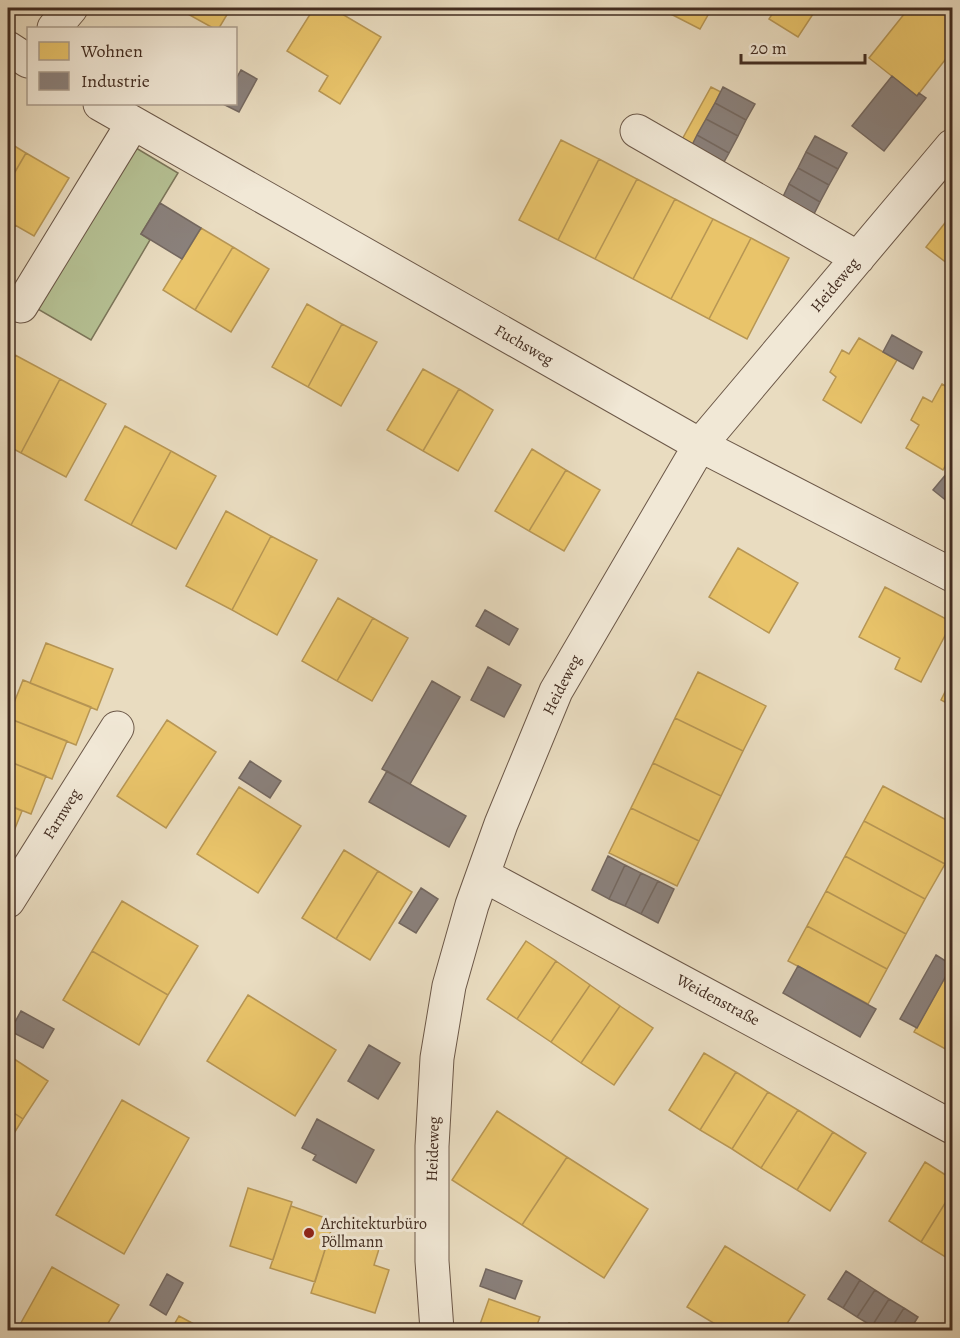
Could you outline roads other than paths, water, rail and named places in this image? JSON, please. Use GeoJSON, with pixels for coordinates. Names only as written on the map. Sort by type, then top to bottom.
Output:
{"type":"FeatureCollection","features":[{"type":"Feature","properties":{"kind":"street"},"geometry":{"type":"LineString","coordinates":[[55,27],[71,8]]}},
{"type":"Feature","properties":{"kind":"street"},"geometry":{"type":"LineString","coordinates":[[8,48],[27,59]]}},
{"type":"Feature","properties":{"kind":"street","name":"Fuchsweg"},"geometry":{"type":"LineString","coordinates":[[102,105],[700,445],[952,575]]}},
{"type":"Feature","properties":{"kind":"street"},"geometry":{"type":"LineString","coordinates":[[21,306],[133,123]]}},
{"type":"Feature","properties":{"kind":"street"},"geometry":{"type":"LineString","coordinates":[[637,131],[858,258]]}},
{"type":"Feature","properties":{"kind":"street","name":"Heideweg"},"geometry":{"type":"LineString","coordinates":[[436,1330],[432,1261],[432,1146],[437,1058],[449,986],[472,905],[501,824],[556,692],[700,445],[952,146]]}},
{"type":"Feature","properties":{"kind":"street","name":"Farnweg"},"geometry":{"type":"LineString","coordinates":[[8,901],[117,728]]}},
{"type":"Feature","properties":{"kind":"street","name":"Weidenstraße"},"geometry":{"type":"LineString","coordinates":[[483,875],[952,1127]]}},
{"type":"Feature","properties":{"kind":"place","name":"Architekturbüro Pöllmann"},"geometry":{"type":"Point","coordinates":[309,1233]}}]}
